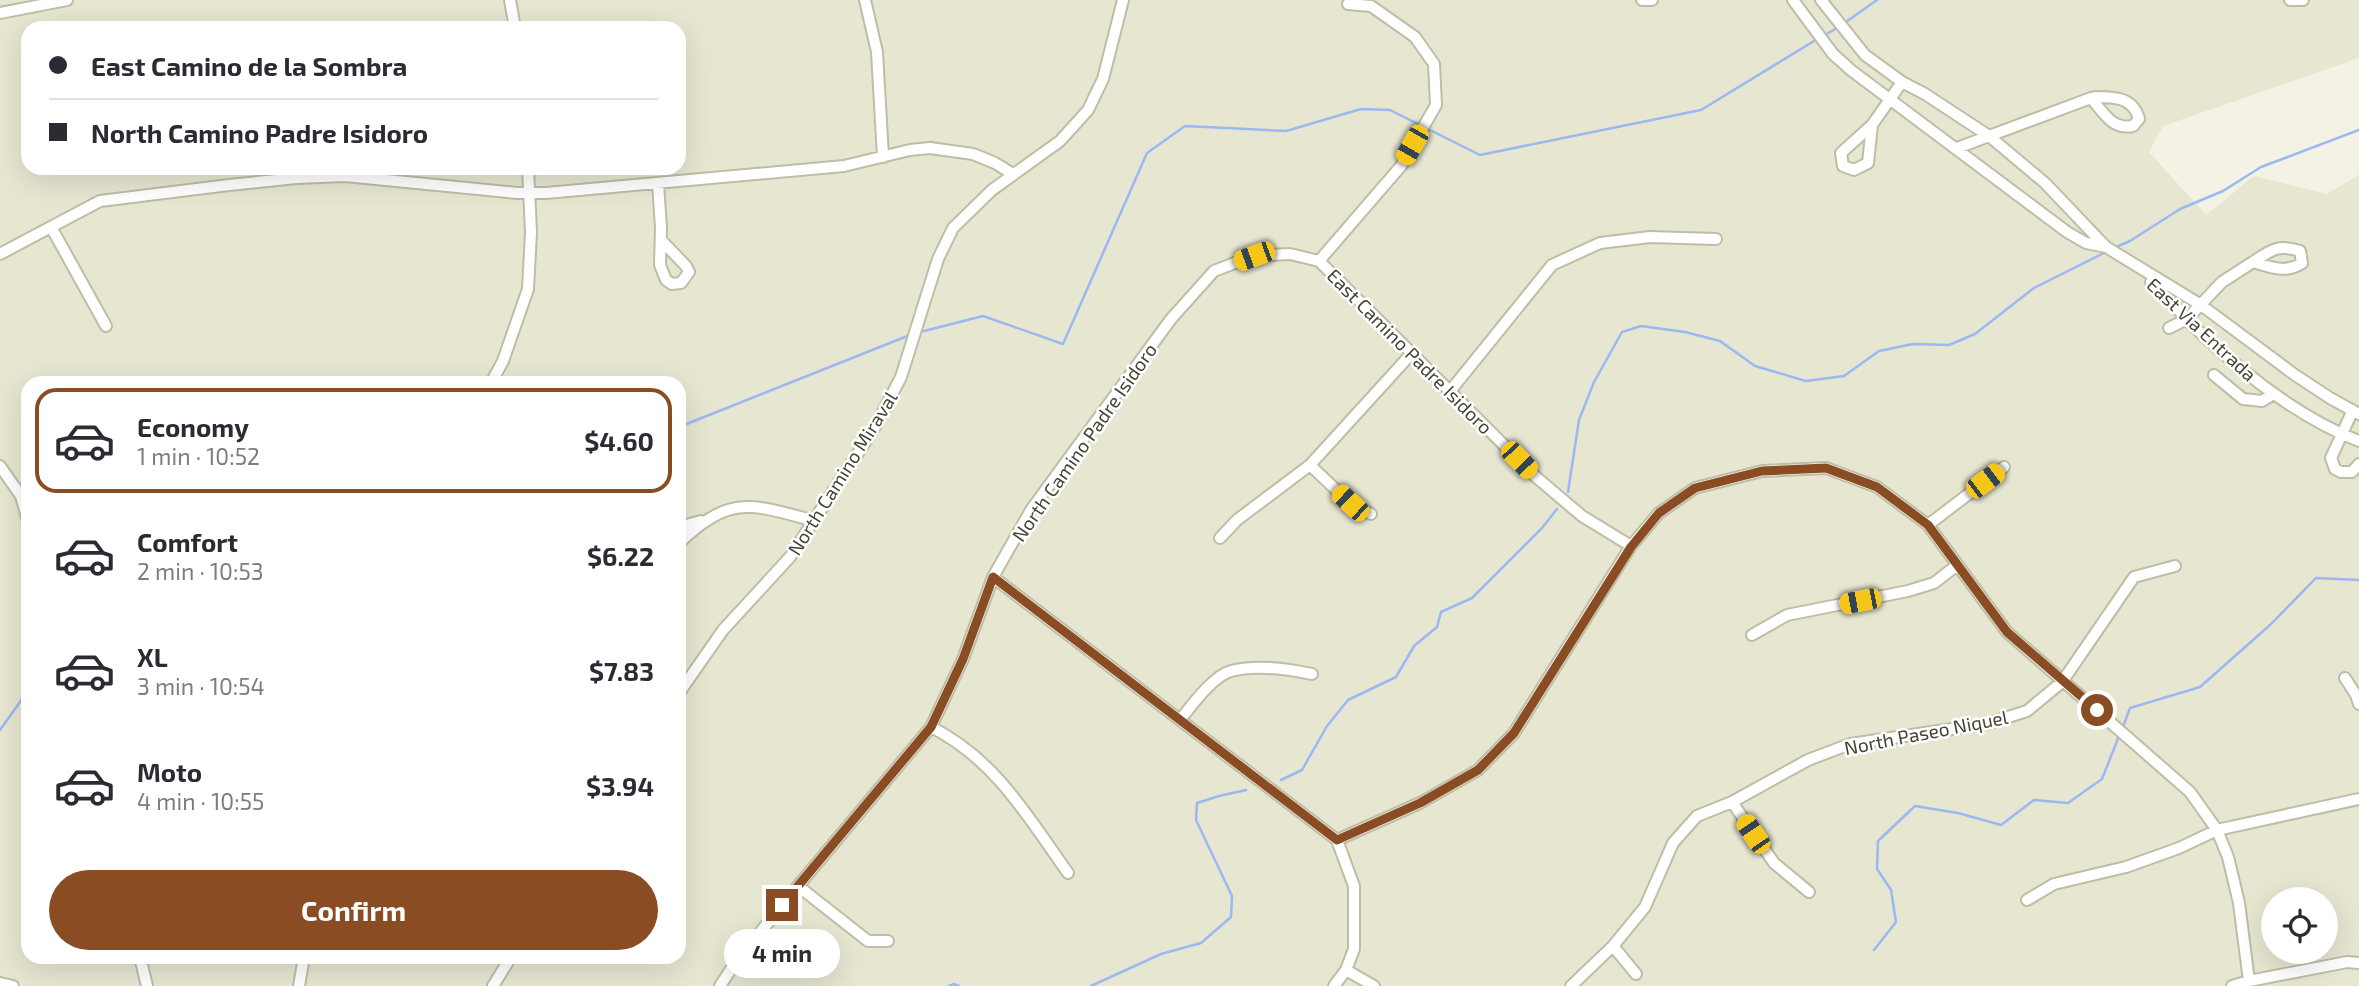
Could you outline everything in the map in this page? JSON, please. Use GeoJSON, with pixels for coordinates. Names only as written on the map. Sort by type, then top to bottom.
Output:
{"type":"FeatureCollection","features":[{"type":"Feature","properties":{"kind":"street"},"geometry":{"type":"LineString","coordinates":[[0,13],[67,0]]}},
{"type":"Feature","properties":{"kind":"street"},"geometry":{"type":"LineString","coordinates":[[510,0],[514,21]]}},
{"type":"Feature","properties":{"kind":"street"},"geometry":{"type":"LineString","coordinates":[[865,0],[877,52],[883,157]]}},
{"type":"Feature","properties":{"kind":"street","name":"North Camino Miraval"},"geometry":{"type":"LineString","coordinates":[[686,682],[712,644],[776,573],[815,521],[864,446],[894,393],[909,355],[938,259],[947,238],[960,219],[1013,174],[1060,141],[1088,110],[1103,79],[1123,0]]}},
{"type":"Feature","properties":{"kind":"street"},"geometry":{"type":"LineString","coordinates":[[1642,0],[1652,0]]}},
{"type":"Feature","properties":{"kind":"street","name":"East Via Entrada"},"geometry":{"type":"LineString","coordinates":[[1793,0],[1833,54],[2067,232],[2086,243],[2106,247]]}},
{"type":"Feature","properties":{"kind":"street","name":"East Via Entrada"},"geometry":{"type":"LineString","coordinates":[[1821,0],[1865,55],[1902,82],[1921,91],[1989,136],[2045,183],[2106,247],[2136,268],[2201,305],[2295,375],[2356,413],[2341,434],[2331,458],[2335,469],[2341,472],[2352,472],[2359,464]]}},
{"type":"Feature","properties":{"kind":"street"},"geometry":{"type":"LineString","coordinates":[[2290,0],[2303,0]]}},
{"type":"Feature","properties":{"kind":"street"},"geometry":{"type":"LineString","coordinates":[[1319,261],[1401,166],[1436,105],[1434,64],[1415,37],[1371,6],[1348,4]]}},
{"type":"Feature","properties":{"kind":"street"},"geometry":{"type":"LineString","coordinates":[[1871,125],[1902,82]]}},
{"type":"Feature","properties":{"kind":"street"},"geometry":{"type":"LineString","coordinates":[[1957,148],[2091,98]]}},
{"type":"Feature","properties":{"kind":"street"},"geometry":{"type":"LineString","coordinates":[[329,175],[530,193],[845,166],[920,148],[941,148],[984,158],[1013,174]]}},
{"type":"Feature","properties":{"kind":"street"},"geometry":{"type":"LineString","coordinates":[[0,254],[100,201],[284,175]]}},
{"type":"Feature","properties":{"kind":"street"},"geometry":{"type":"LineString","coordinates":[[495,376],[528,289],[531,249],[529,175]]}},
{"type":"Feature","properties":{"kind":"street"},"geometry":{"type":"LineString","coordinates":[[658,183],[661,240]]}},
{"type":"Feature","properties":{"kind":"street"},"geometry":{"type":"LineString","coordinates":[[51,227],[106,326]]}},
{"type":"Feature","properties":{"kind":"street"},"geometry":{"type":"LineString","coordinates":[[1451,390],[1552,265],[1600,243],[1650,237],[1716,239]]}},
{"type":"Feature","properties":{"kind":"street","name":"North Camino Padre Isidoro"},"geometry":{"type":"LineString","coordinates":[[720,986],[735,963],[797,886],[931,727],[963,659],[993,577],[1031,510],[1171,319],[1214,271],[1254,256],[1290,254],[1319,261]]}},
{"type":"Feature","properties":{"kind":"street","name":"East Camino Padre Isidoro"},"geometry":{"type":"LineString","coordinates":[[1319,261],[1536,477],[1582,516],[1631,547]]}},
{"type":"Feature","properties":{"kind":"street"},"geometry":{"type":"LineString","coordinates":[[2169,328],[2187,319],[2222,282],[2253,262]]}},
{"type":"Feature","properties":{"kind":"street","name":"East Via Entrada"},"geometry":{"type":"LineString","coordinates":[[2136,268],[2204,336],[2273,394],[2341,434],[2359,441]]}},
{"type":"Feature","properties":{"kind":"street"},"geometry":{"type":"LineString","coordinates":[[1220,538],[1237,520],[1310,466],[1412,353]]}},
{"type":"Feature","properties":{"kind":"street"},"geometry":{"type":"LineString","coordinates":[[2214,375],[2243,399],[2262,401],[2273,394]]}},
{"type":"Feature","properties":{"kind":"street"},"geometry":{"type":"LineString","coordinates":[[0,466],[21,492]]}},
{"type":"Feature","properties":{"kind":"street"},"geometry":{"type":"LineString","coordinates":[[1310,466],[1350,503],[1371,514]]}},
{"type":"Feature","properties":{"kind":"street"},"geometry":{"type":"LineString","coordinates":[[1928,525],[2004,467]]}},
{"type":"Feature","properties":{"kind":"street"},"geometry":{"type":"LineString","coordinates":[[1337,840],[1420,803],[1478,770],[1514,733],[1631,547],[1659,513],[1695,488],[1762,471],[1826,468],[1877,487],[1928,525],[2007,632],[2190,792],[2217,830],[2228,857],[2239,903],[2249,981]]}},
{"type":"Feature","properties":{"kind":"street"},"geometry":{"type":"LineString","coordinates":[[686,525],[707,520],[727,510],[749,506],[815,521]]}},
{"type":"Feature","properties":{"kind":"street"},"geometry":{"type":"LineString","coordinates":[[686,537],[707,520]]}},
{"type":"Feature","properties":{"kind":"street"},"geometry":{"type":"LineString","coordinates":[[1752,635],[1787,615],[1908,591],[1934,583],[1956,566]]}},
{"type":"Feature","properties":{"kind":"street","name":"North Paseo Niquel"},"geometry":{"type":"LineString","coordinates":[[1571,986],[1613,946],[1645,907],[1673,844],[1697,816],[1731,802],[1808,760],[1850,744],[1986,724],[2026,711],[2062,681],[2134,577],[2175,566]]}},
{"type":"Feature","properties":{"kind":"street"},"geometry":{"type":"LineString","coordinates":[[993,577],[1337,840],[1354,886],[1354,949],[1346,970],[1334,986]]}},
{"type":"Feature","properties":{"kind":"street"},"geometry":{"type":"LineString","coordinates":[[1180,720],[1202,692],[1229,671],[1276,667],[1312,674]]}},
{"type":"Feature","properties":{"kind":"street"},"geometry":{"type":"LineString","coordinates":[[2345,678],[2359,704]]}},
{"type":"Feature","properties":{"kind":"street"},"geometry":{"type":"LineString","coordinates":[[931,727],[950,736],[1003,782],[1068,873]]}},
{"type":"Feature","properties":{"kind":"street"},"geometry":{"type":"LineString","coordinates":[[2027,900],[2054,884],[2126,867],[2179,848],[2217,830],[2359,799]]}},
{"type":"Feature","properties":{"kind":"street"},"geometry":{"type":"LineString","coordinates":[[1731,802],[1774,863],[1809,892]]}},
{"type":"Feature","properties":{"kind":"street"},"geometry":{"type":"LineString","coordinates":[[797,886],[868,941],[888,941]]}},
{"type":"Feature","properties":{"kind":"street"},"geometry":{"type":"LineString","coordinates":[[1613,946],[1636,974]]}},
{"type":"Feature","properties":{"kind":"street"},"geometry":{"type":"LineString","coordinates":[[2232,986],[2347,962],[2359,963]]}},
{"type":"Feature","properties":{"kind":"street"},"geometry":{"type":"LineString","coordinates":[[142,964],[147,986]]}},
{"type":"Feature","properties":{"kind":"street"},"geometry":{"type":"LineString","coordinates":[[299,986],[303,964]]}},
{"type":"Feature","properties":{"kind":"street"},"geometry":{"type":"LineString","coordinates":[[493,986],[507,964]]}},
{"type":"Feature","properties":{"kind":"street"},"geometry":{"type":"LineString","coordinates":[[1346,970],[1374,986]]}},
{"type":"Feature","properties":{"kind":"street"},"geometry":{"type":"LineString","coordinates":[[0,983],[13,986]]}},
{"type":"Feature","properties":{"kind":"shaded area"},"geometry":{"type":"Polygon","coordinates":[[[0,0],[2359,0],[2359,58],[2163,126],[2149,152],[2206,215],[2254,176],[2327,194],[2359,175],[2359,986],[0,986],[0,0]]]}},
{"type":"Feature","properties":{"kind":"waterway"},"geometry":{"type":"LineString","coordinates":[[1843,24],[1877,0]]}},
{"type":"Feature","properties":{"kind":"waterway"},"geometry":{"type":"LineString","coordinates":[[1825,35],[1837,28]]}},
{"type":"Feature","properties":{"kind":"waterway"},"geometry":{"type":"LineString","coordinates":[[1426,128],[1480,155],[1701,110],[1819,38]]}},
{"type":"Feature","properties":{"kind":"waterway"},"geometry":{"type":"LineString","coordinates":[[920,332],[983,316],[1063,344],[1147,153],[1185,126],[1286,131],[1361,109],[1390,110],[1420,125]]}},
{"type":"Feature","properties":{"kind":"waterway"},"geometry":{"type":"LineString","coordinates":[[2116,247],[2180,209],[2223,191],[2261,167],[2359,130]]}},
{"type":"Feature","properties":{"kind":"waterway"},"geometry":{"type":"LineString","coordinates":[[1568,492],[1579,420],[1594,382],[1622,332],[1641,326],[1685,332],[1720,341],[1755,366],[1806,381],[1844,376],[1879,351],[1913,344],[1949,345],[1975,334],[2034,288],[2106,252]]}},
{"type":"Feature","properties":{"kind":"waterway"},"geometry":{"type":"LineString","coordinates":[[686,424],[910,335]]}},
{"type":"Feature","properties":{"kind":"waterway"},"geometry":{"type":"LineString","coordinates":[[1281,780],[1302,770],[1327,726],[1348,700],[1396,677],[1414,646],[1437,627],[1441,612],[1472,598],[1542,528],[1557,509]]}},
{"type":"Feature","properties":{"kind":"waterway"},"geometry":{"type":"LineString","coordinates":[[2123,727],[2130,708],[2200,687],[2270,625],[2316,578],[2359,580]]}},
{"type":"Feature","properties":{"kind":"waterway"},"geometry":{"type":"LineString","coordinates":[[0,730],[21,701]]}},
{"type":"Feature","properties":{"kind":"waterway"},"geometry":{"type":"LineString","coordinates":[[1874,950],[1896,922],[1891,890],[1877,869],[1878,841],[1915,806],[1958,813],[2001,825],[2034,800],[2068,803],[2102,779],[2119,736]]}},
{"type":"Feature","properties":{"kind":"waterway"},"geometry":{"type":"LineString","coordinates":[[1091,986],[1161,954],[1201,943],[1231,917],[1232,896],[1196,820],[1197,803],[1246,790]]}},
{"type":"Feature","properties":{"kind":"waterway"},"geometry":{"type":"LineString","coordinates":[[949,986],[959,986]]}},
{"type":"Feature","properties":{"kind":"route"},"geometry":{"type":"LineString","coordinates":[[782,905],[931,727],[963,659],[993,577],[1337,840],[1420,803],[1478,770],[1514,733],[1631,547],[1659,513],[1695,488],[1762,471],[1826,468],[1877,487],[1928,525],[2007,632],[2097,710]]}}]}
